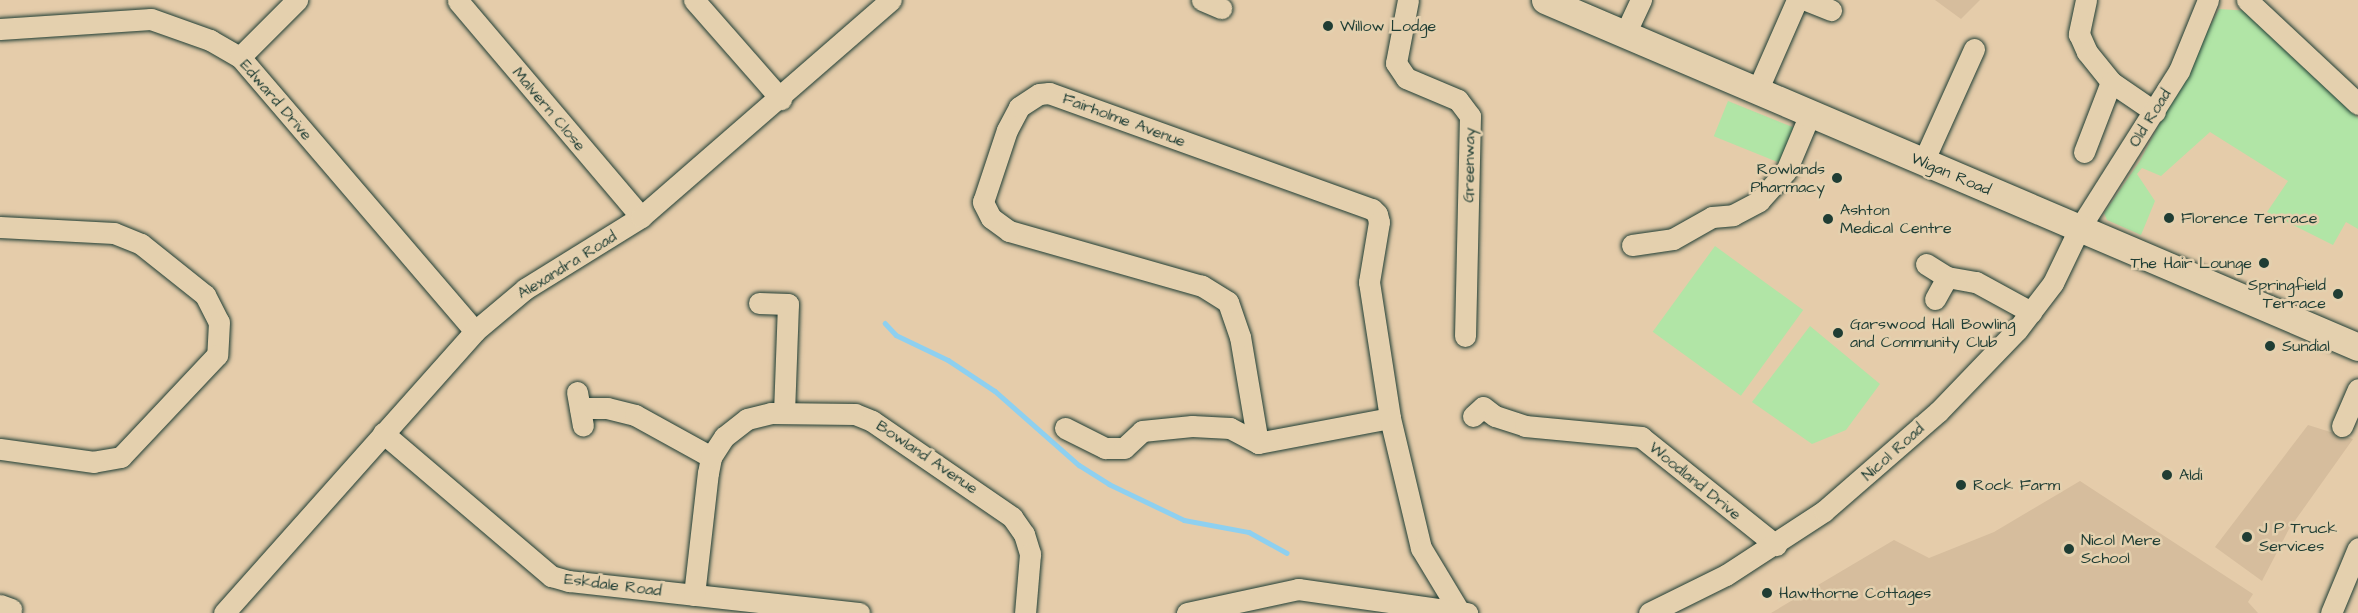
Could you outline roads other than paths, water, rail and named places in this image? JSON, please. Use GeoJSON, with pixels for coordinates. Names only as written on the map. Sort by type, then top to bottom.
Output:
{"type":"FeatureCollection","features":[{"type":"Feature","properties":{"kind":"main road","name":"Wigan Road"},"geometry":{"type":"LineString","coordinates":[[1545,0],[2358,347]]}},
{"type":"Feature","properties":{"kind":"street"},"geometry":{"type":"LineString","coordinates":[[240,57],[297,0]]}},
{"type":"Feature","properties":{"kind":"street"},"geometry":{"type":"LineString","coordinates":[[694,0],[781,99]]}},
{"type":"Feature","properties":{"kind":"street","name":"Alexandra Road"},"geometry":{"type":"LineString","coordinates":[[224,613],[475,331],[525,289],[641,217],[781,99],[891,0]]}},
{"type":"Feature","properties":{"kind":"street","name":"Greenway"},"geometry":{"type":"LineString","coordinates":[[1408,0],[1396,63],[1406,78],[1458,100],[1470,116],[1465,336]]}},
{"type":"Feature","properties":{"kind":"street"},"geometry":{"type":"LineString","coordinates":[[1625,34],[1641,0]]}},
{"type":"Feature","properties":{"kind":"street"},"geometry":{"type":"LineString","coordinates":[[1757,91],[1797,0]]}},
{"type":"Feature","properties":{"kind":"street"},"geometry":{"type":"LineString","coordinates":[[1806,0],[1831,10]]}},
{"type":"Feature","properties":{"kind":"street"},"geometry":{"type":"LineString","coordinates":[[2086,0],[2079,34],[2087,52],[2111,82],[2155,112]]}},
{"type":"Feature","properties":{"kind":"street","name":"Old Road"},"geometry":{"type":"LineString","coordinates":[[2079,229],[2155,112],[2196,36],[2208,0]]}},
{"type":"Feature","properties":{"kind":"street"},"geometry":{"type":"LineString","coordinates":[[2247,0],[2357,102]]}},
{"type":"Feature","properties":{"kind":"street","name":"Malvern Close"},"geometry":{"type":"LineString","coordinates":[[455,4],[641,217]]}},
{"type":"Feature","properties":{"kind":"street","name":"Edward Drive"},"geometry":{"type":"LineString","coordinates":[[0,29],[151,19],[210,40],[240,57],[475,331]]}},
{"type":"Feature","properties":{"kind":"street"},"geometry":{"type":"LineString","coordinates":[[1923,162],[1974,48]]}},
{"type":"Feature","properties":{"kind":"street"},"geometry":{"type":"LineString","coordinates":[[2084,152],[2111,82]]}},
{"type":"Feature","properties":{"kind":"street","name":"Fairholme Avenue"},"geometry":{"type":"LineString","coordinates":[[1258,443],[1240,338],[1228,303],[1202,286],[1009,231],[991,218],[983,202],[1007,130],[1019,107],[1039,94],[1048,93],[1372,208],[1380,222],[1369,282],[1390,418],[1421,548],[1464,612]]}},
{"type":"Feature","properties":{"kind":"street"},"geometry":{"type":"LineString","coordinates":[[1632,245],[1673,239],[1712,217],[1733,215],[1759,201],[1786,171],[1810,114]]}},
{"type":"Feature","properties":{"kind":"street"},"geometry":{"type":"LineString","coordinates":[[0,227],[114,233],[141,244],[205,295],[219,322],[217,355],[121,457],[94,462],[0,449]]}},
{"type":"Feature","properties":{"kind":"street","name":"Nicol Road"},"geometry":{"type":"LineString","coordinates":[[1649,613],[1776,545],[1850,489],[1938,412],[2031,312],[2053,283],[2079,229]]}},
{"type":"Feature","properties":{"kind":"street"},"geometry":{"type":"LineString","coordinates":[[1926,264],[1947,277],[1976,282],[2031,312]]}},
{"type":"Feature","properties":{"kind":"street"},"geometry":{"type":"LineString","coordinates":[[1935,299],[1947,277]]}},
{"type":"Feature","properties":{"kind":"street"},"geometry":{"type":"LineString","coordinates":[[759,303],[788,304],[784,412]]}},
{"type":"Feature","properties":{"kind":"street"},"geometry":{"type":"LineString","coordinates":[[2342,426],[2358,389]]}},
{"type":"Feature","properties":{"kind":"street","name":"Woodland Drive"},"geometry":{"type":"LineString","coordinates":[[1473,416],[1483,407],[1495,417],[1525,426],[1641,437],[1776,545]]}},
{"type":"Feature","properties":{"kind":"street"},"geometry":{"type":"LineString","coordinates":[[580,408],[608,408],[634,415],[711,457]]}},
{"type":"Feature","properties":{"kind":"street","name":"Bowland Avenue"},"geometry":{"type":"LineString","coordinates":[[694,595],[711,457],[724,437],[739,424],[758,415],[784,412],[864,417],[1002,508],[1019,525],[1030,554],[1025,613]]}},
{"type":"Feature","properties":{"kind":"street"},"geometry":{"type":"LineString","coordinates":[[1078,428],[1105,448],[1124,448],[1142,431],[1192,426],[1230,428],[1258,443],[1390,418]]}},
{"type":"Feature","properties":{"kind":"street","name":"Eskdale Road"},"geometry":{"type":"LineString","coordinates":[[383,433],[551,576],[694,595],[859,613]]}},
{"type":"Feature","properties":{"kind":"street"},"geometry":{"type":"LineString","coordinates":[[2331,613],[2358,548]]}},
{"type":"Feature","properties":{"kind":"street"},"geometry":{"type":"LineString","coordinates":[[1187,613],[1298,589],[1464,612]]}},
{"type":"Feature","properties":{"kind":"waterway"},"geometry":{"type":"LineString","coordinates":[[885,323],[896,335],[948,360],[995,391],[1079,465],[1109,484],[1184,520],[1249,532],[1287,553]]}},
{"type":"Feature","properties":{"kind":"place","name":"Willow Lodge"},"geometry":{"type":"Point","coordinates":[1328,26]}},
{"type":"Feature","properties":{"kind":"place","name":"Rowlands Pharmacy"},"geometry":{"type":"Point","coordinates":[1837,178]}},
{"type":"Feature","properties":{"kind":"place","name":"Florence Terrace"},"geometry":{"type":"Point","coordinates":[2169,218]}},
{"type":"Feature","properties":{"kind":"place","name":"Ashton Medical Centre"},"geometry":{"type":"Point","coordinates":[1828,219]}},
{"type":"Feature","properties":{"kind":"place","name":"The Hair Lounge"},"geometry":{"type":"Point","coordinates":[2264,263]}},
{"type":"Feature","properties":{"kind":"place","name":"Springfield Terrace"},"geometry":{"type":"Point","coordinates":[2338,294]}},
{"type":"Feature","properties":{"kind":"place","name":"Garswood Hall Bowling and Community Club"},"geometry":{"type":"Point","coordinates":[1838,333]}},
{"type":"Feature","properties":{"kind":"place","name":"Sundial"},"geometry":{"type":"Point","coordinates":[2270,346]}},
{"type":"Feature","properties":{"kind":"place","name":"Aldi"},"geometry":{"type":"Point","coordinates":[2167,475]}},
{"type":"Feature","properties":{"kind":"place","name":"Rock Farm"},"geometry":{"type":"Point","coordinates":[1961,485]}},
{"type":"Feature","properties":{"kind":"place","name":"J P Truck Services"},"geometry":{"type":"Point","coordinates":[2247,537]}},
{"type":"Feature","properties":{"kind":"place","name":"Nicol Mere School"},"geometry":{"type":"Point","coordinates":[2069,549]}},
{"type":"Feature","properties":{"kind":"place","name":"Hawthorne Cottages"},"geometry":{"type":"Point","coordinates":[1767,593]}}]}
